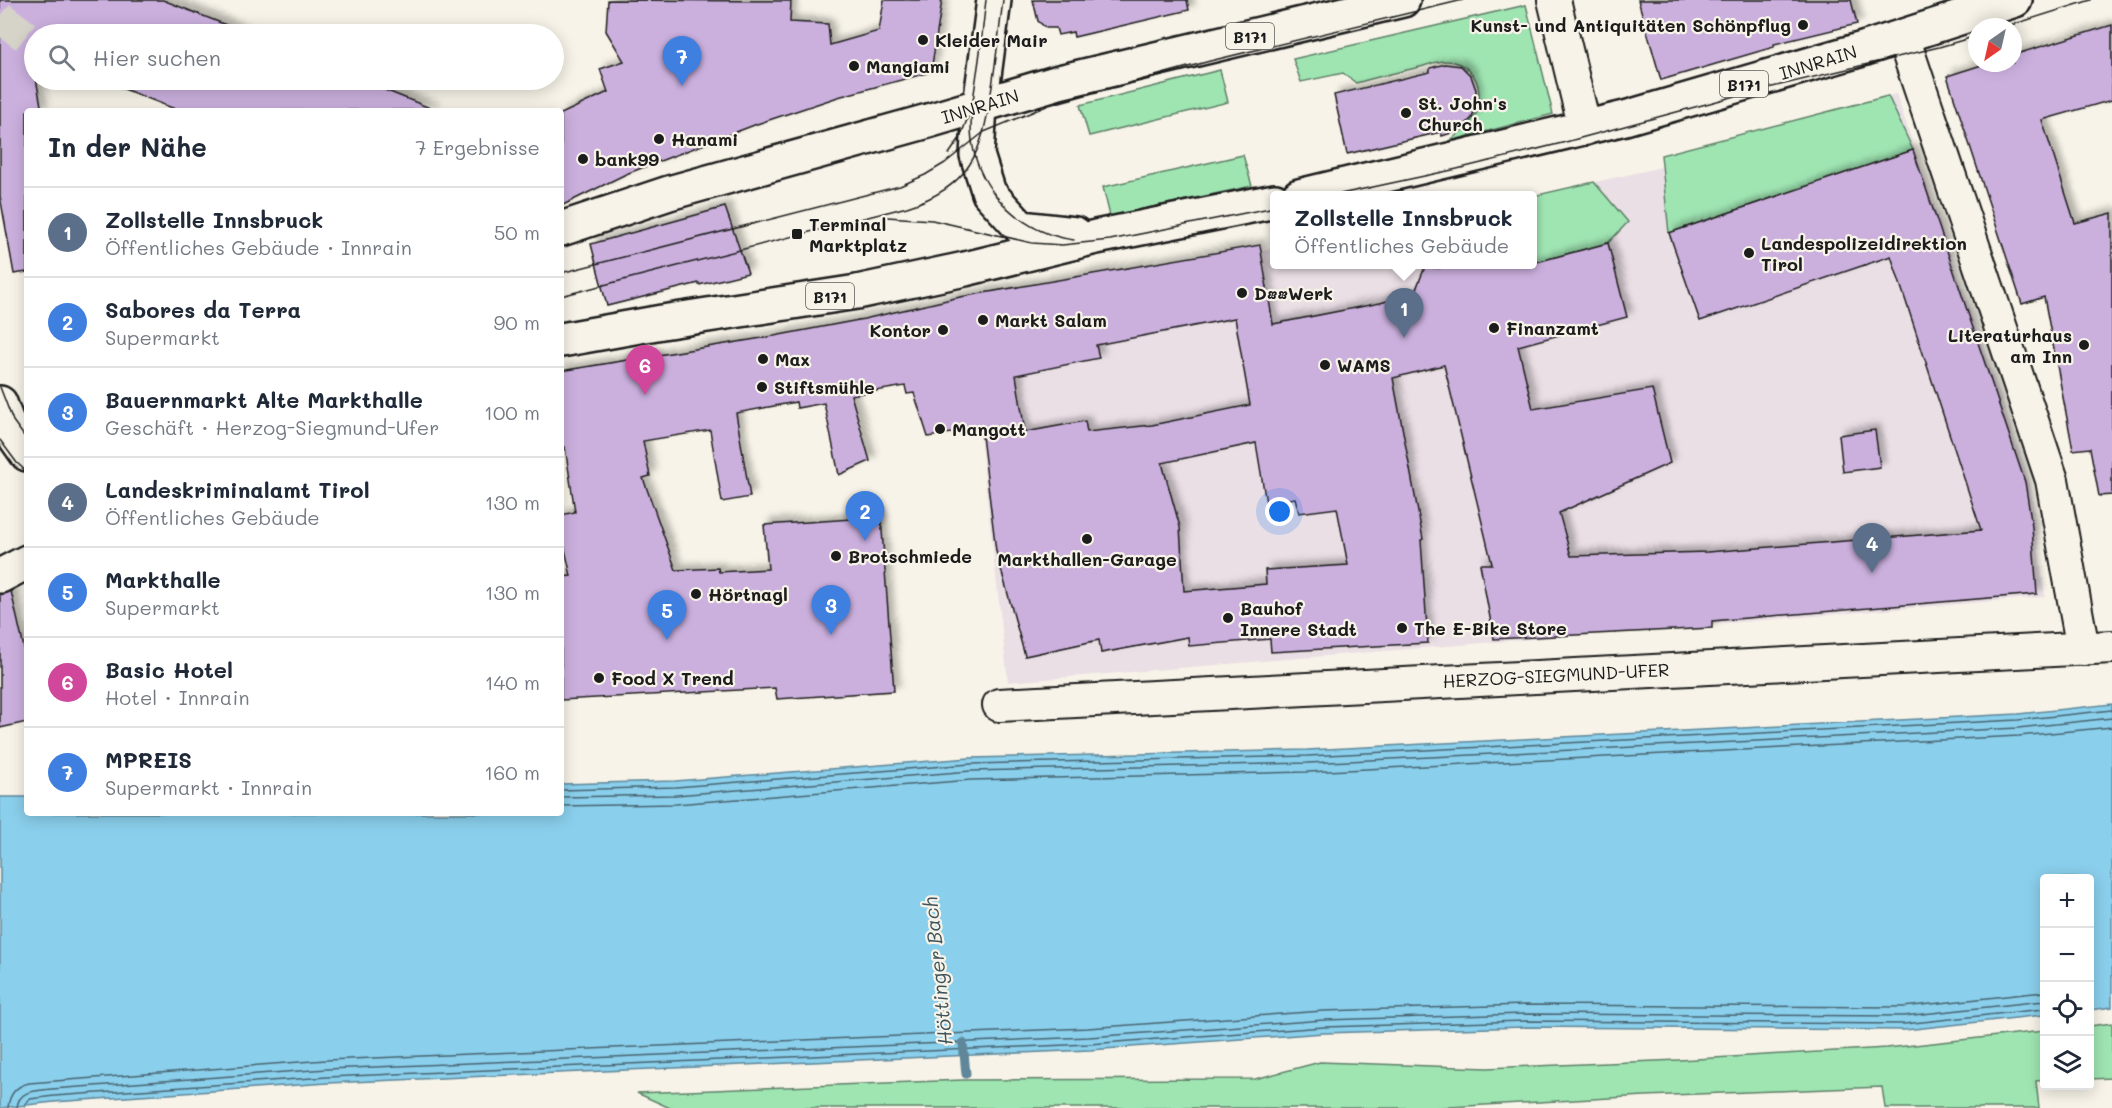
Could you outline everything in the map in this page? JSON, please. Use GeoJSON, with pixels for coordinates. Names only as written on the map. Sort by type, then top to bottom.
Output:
{"type":"FeatureCollection","features":[{"type":"Feature","properties":{"kind":"main road"},"geometry":{"type":"LineString","coordinates":[[994,0],[980,106],[977,155],[989,193],[1021,228],[1096,237]]}},
{"type":"Feature","properties":{"kind":"main road","name":"INNRAIN"},"geometry":{"type":"LineString","coordinates":[[564,228],[669,194],[1087,74],[1403,0]]}},
{"type":"Feature","properties":{"kind":"main road","name":"INNRAIN"},"geometry":{"type":"LineString","coordinates":[[1316,191],[1585,129],[1903,37],[2015,0]]}},
{"type":"Feature","properties":{"kind":"main road","name":"B171"},"geometry":{"type":"LineString","coordinates":[[564,339],[857,292],[1096,237],[1270,202]]}},
{"type":"Feature","properties":{"kind":"main road"},"geometry":{"type":"LineString","coordinates":[[0,403],[10,430],[24,450]]}},
{"type":"Feature","properties":{"kind":"main road"},"geometry":{"type":"LineString","coordinates":[[0,576],[24,564]]}},
{"type":"Feature","properties":{"kind":"street"},"geometry":{"type":"LineString","coordinates":[[1554,0],[1585,129]]}},
{"type":"Feature","properties":{"kind":"street"},"geometry":{"type":"LineString","coordinates":[[1903,37],[2052,480],[2097,648]]}},
{"type":"Feature","properties":{"kind":"street","name":"HERZOG-SIEGMUND-UFER"},"geometry":{"type":"LineString","coordinates":[[999,705],[2097,648]]}},
{"type":"Feature","properties":{"kind":"shaded area"},"geometry":{"type":"Polygon","coordinates":[[[1896,94],[2030,484],[2045,597],[1008,682],[979,428],[960,297],[1259,245],[1261,251],[1270,249],[1270,269],[1537,269],[1537,195],[1662,167],[1661,155],[1896,94]]]}},
{"type":"Feature","properties":{"kind":"green space"},"geometry":{"type":"Polygon","coordinates":[[[1526,5],[1553,114],[1449,141],[1472,121],[1478,109],[1478,86],[1473,75],[1465,67],[1454,62],[1440,61],[1356,83],[1343,73],[1301,82],[1293,59],[1526,5]]]}},
{"type":"Feature","properties":{"kind":"green space"},"geometry":{"type":"Polygon","coordinates":[[[1220,70],[1228,102],[1089,136],[1080,105],[1220,70]]]}},
{"type":"Feature","properties":{"kind":"green space"},"geometry":{"type":"Polygon","coordinates":[[[1888,96],[1913,150],[1669,233],[1661,155],[1888,96]]]}},
{"type":"Feature","properties":{"kind":"green space"},"geometry":{"type":"Polygon","coordinates":[[[1243,155],[1252,186],[1110,216],[1103,187],[1243,155]]]}},
{"type":"Feature","properties":{"kind":"green space"},"geometry":{"type":"Polygon","coordinates":[[[1594,182],[1628,222],[1608,243],[1537,262],[1537,195],[1594,182]]]}},
{"type":"Feature","properties":{"kind":"green space"},"geometry":{"type":"Polygon","coordinates":[[[2112,1023],[2112,1078],[2094,1079],[2094,1025],[2112,1023]]]}},
{"type":"Feature","properties":{"kind":"green space"},"geometry":{"type":"Polygon","coordinates":[[[2040,1031],[2040,1080],[2036,1081],[2039,1108],[1885,1108],[1882,1087],[1645,1096],[1431,1108],[670,1108],[637,1093],[963,1080],[1255,1079],[1320,1062],[1487,1068],[1887,1048],[2040,1031]]]}},
{"type":"Feature","properties":{"kind":"water"},"geometry":{"type":"Polygon","coordinates":[[[2112,704],[2112,1007],[2094,1009],[2094,874],[2040,874],[2040,1015],[1905,1030],[1525,1027],[1324,1033],[1090,1050],[328,1083],[54,1102],[0,1108],[0,797],[24,797],[24,816],[564,816],[564,784],[675,781],[970,758],[1307,750],[2018,714],[2112,704]]]}},
{"type":"Feature","properties":{"kind":"building"},"geometry":{"type":"Polygon","coordinates":[[[0,0],[163,0],[224,24],[24,24],[24,90],[38,90],[41,108],[24,108],[24,272],[14,274],[0,196],[0,0]]]}},
{"type":"Feature","properties":{"kind":"building"},"geometry":{"type":"Polygon","coordinates":[[[608,0],[791,1],[790,22],[828,24],[830,45],[879,31],[884,0],[942,0],[931,72],[838,97],[757,124],[626,174],[564,205],[564,113],[608,92],[600,69],[624,61],[606,31],[608,0]]]}},
{"type":"Feature","properties":{"kind":"building"},"geometry":{"type":"Polygon","coordinates":[[[1033,0],[1187,0],[1189,10],[1074,37],[1073,32],[1058,35],[1056,28],[1046,28],[1038,21],[1033,0]]]}},
{"type":"Feature","properties":{"kind":"building"},"geometry":{"type":"Polygon","coordinates":[[[1638,0],[1851,0],[1857,24],[1774,44],[1774,47],[1661,80],[1638,0]]]}},
{"type":"Feature","properties":{"kind":"building"},"geometry":{"type":"Polygon","coordinates":[[[2112,25],[2112,100],[2042,120],[2075,223],[2112,213],[2112,495],[2099,496],[2090,448],[2073,450],[2044,297],[2022,304],[1947,76],[1968,69],[1968,72],[2022,72],[2022,52],[2112,25]]]}},
{"type":"Feature","properties":{"kind":"building","name":"St. John's Church"},"geometry":{"type":"Polygon","coordinates":[[[1445,64],[1461,66],[1471,76],[1476,90],[1476,105],[1472,118],[1460,130],[1442,136],[1441,132],[1347,154],[1334,95],[1430,72],[1430,68],[1445,64]]]}},
{"type":"Feature","properties":{"kind":"building"},"geometry":{"type":"Polygon","coordinates":[[[126,90],[385,90],[430,108],[172,108],[126,90]]]}},
{"type":"Feature","properties":{"kind":"building"},"geometry":{"type":"Polygon","coordinates":[[[1913,150],[2025,482],[2032,527],[2037,594],[1712,621],[1712,628],[1494,639],[1480,564],[1492,564],[1444,365],[1393,378],[1423,539],[1421,540],[1428,643],[1271,652],[1270,639],[1189,646],[1188,637],[1101,653],[1099,640],[1025,656],[996,551],[981,428],[928,437],[914,393],[907,394],[905,386],[851,395],[870,461],[839,475],[824,403],[797,408],[796,402],[736,413],[750,497],[722,502],[710,430],[643,441],[650,476],[643,478],[676,570],[718,568],[719,572],[768,569],[764,525],[881,517],[894,691],[777,699],[775,688],[564,700],[564,577],[571,576],[564,545],[564,514],[575,512],[564,447],[564,371],[774,336],[864,319],[960,297],[1260,245],[1273,324],[1414,294],[1424,269],[1537,269],[1537,262],[1608,243],[1627,317],[1518,346],[1533,409],[1652,389],[1670,463],[1559,513],[1571,556],[1707,552],[1981,530],[1891,256],[1700,321],[1669,233],[1913,150]],[[1235,318],[1096,345],[1099,358],[1016,375],[1025,432],[1085,421],[1087,432],[1152,425],[1250,405],[1235,318]],[[1256,443],[1162,463],[1180,527],[1184,591],[1266,584],[1265,570],[1348,565],[1337,508],[1299,513],[1295,498],[1266,503],[1256,443]]]}},
{"type":"Feature","properties":{"kind":"building"},"geometry":{"type":"Polygon","coordinates":[[[725,207],[748,273],[607,306],[591,244],[725,207]]]}},
{"type":"Feature","properties":{"kind":"building"},"geometry":{"type":"Polygon","coordinates":[[[1875,430],[1880,467],[1843,472],[1839,435],[1875,430]]]}},
{"type":"Feature","properties":{"kind":"building"},"geometry":{"type":"Polygon","coordinates":[[[11,591],[24,648],[24,723],[0,728],[0,595],[11,591]]]}},
{"type":"Feature","properties":{"kind":"waterway","name":"Höttinger Bach"},"geometry":{"type":"LineString","coordinates":[[963,1043],[966,1074]]}},
{"type":"Feature","properties":{"kind":"tunnel"},"geometry":{"type":"LineString","coordinates":[[0,17],[24,35]]}},
{"type":"Feature","properties":{"kind":"tram line"},"geometry":{"type":"LineString","coordinates":[[986,0],[971,116],[971,133],[976,160],[994,193],[1006,207],[1038,229],[1074,240]]}},
{"type":"Feature","properties":{"kind":"tram line"},"geometry":{"type":"LineString","coordinates":[[564,295],[907,207],[945,189],[959,178],[969,165],[983,133],[993,81],[1003,0]]}},
{"type":"Feature","properties":{"kind":"tram line"},"geometry":{"type":"LineString","coordinates":[[564,272],[900,186],[945,163],[984,132],[1049,105],[1210,61],[1463,0]]}},
{"type":"Feature","properties":{"kind":"tram line"},"geometry":{"type":"LineString","coordinates":[[2022,22],[2091,0]]}},
{"type":"Feature","properties":{"kind":"tram line"},"geometry":{"type":"LineString","coordinates":[[1354,191],[1562,143],[1743,94],[1968,39]]}},
{"type":"Feature","properties":{"kind":"tram line"},"geometry":{"type":"LineString","coordinates":[[949,154],[960,138],[968,117]]}},
{"type":"Feature","properties":{"kind":"tram line"},"geometry":{"type":"LineString","coordinates":[[887,217],[932,220],[1032,243],[1062,245],[1110,240],[1270,208]]}},
{"type":"Feature","properties":{"kind":"tram line"},"geometry":{"type":"LineString","coordinates":[[0,387],[13,421],[24,436]]}},
{"type":"Feature","properties":{"kind":"tram line"},"geometry":{"type":"LineString","coordinates":[[0,440],[24,469]]}},
{"type":"Feature","properties":{"kind":"place","name":"Kunst- und Antiquitäten Schönpflug"},"geometry":{"type":"Point","coordinates":[1803,25]}},
{"type":"Feature","properties":{"kind":"place","name":"Kleider Mair"},"geometry":{"type":"Point","coordinates":[923,40]}},
{"type":"Feature","properties":{"kind":"place","name":"Mangiami"},"geometry":{"type":"Point","coordinates":[854,66]}},
{"type":"Feature","properties":{"kind":"place","name":"MPREIS"},"geometry":{"type":"Point","coordinates":[682,86]}},
{"type":"Feature","properties":{"kind":"place","name":"St. John's Church"},"geometry":{"type":"Point","coordinates":[1406,113]}},
{"type":"Feature","properties":{"kind":"place","name":"Hanami"},"geometry":{"type":"Point","coordinates":[659,139]}},
{"type":"Feature","properties":{"kind":"place","name":"bank99"},"geometry":{"type":"Point","coordinates":[583,159]}},
{"type":"Feature","properties":{"kind":"place","name":"Terminal Marktplatz"},"geometry":{"type":"Point","coordinates":[797,234]}},
{"type":"Feature","properties":{"kind":"place","name":"Landespolizeidirektion Tirol"},"geometry":{"type":"Point","coordinates":[1749,253]}},
{"type":"Feature","properties":{"kind":"place","name":"D••Werk"},"geometry":{"type":"Point","coordinates":[1242,293]}},
{"type":"Feature","properties":{"kind":"place","name":"Markt Salam"},"geometry":{"type":"Point","coordinates":[983,320]}},
{"type":"Feature","properties":{"kind":"place","name":"Finanzamt"},"geometry":{"type":"Point","coordinates":[1494,328]}},
{"type":"Feature","properties":{"kind":"place","name":"Kontor"},"geometry":{"type":"Point","coordinates":[943,330]}},
{"type":"Feature","properties":{"kind":"place","name":"Zollstelle Innsbruck"},"geometry":{"type":"Point","coordinates":[1404,338]}},
{"type":"Feature","properties":{"kind":"place","name":"Literaturhaus am Inn"},"geometry":{"type":"Point","coordinates":[2084,345]}},
{"type":"Feature","properties":{"kind":"place","name":"Max"},"geometry":{"type":"Point","coordinates":[763,359]}},
{"type":"Feature","properties":{"kind":"place","name":"WAMS"},"geometry":{"type":"Point","coordinates":[1325,365]}},
{"type":"Feature","properties":{"kind":"place","name":"Stiftsmühle"},"geometry":{"type":"Point","coordinates":[762,387]}},
{"type":"Feature","properties":{"kind":"place","name":"Basic Hotel"},"geometry":{"type":"Point","coordinates":[645,395]}},
{"type":"Feature","properties":{"kind":"place","name":"Mangott"},"geometry":{"type":"Point","coordinates":[940,429]}},
{"type":"Feature","properties":{"kind":"place","name":"Markthallen-Garage"},"geometry":{"type":"Point","coordinates":[1087,539]}},
{"type":"Feature","properties":{"kind":"place","name":"Sabores da Terra"},"geometry":{"type":"Point","coordinates":[865,541]}},
{"type":"Feature","properties":{"kind":"place","name":"Brotschmiede"},"geometry":{"type":"Point","coordinates":[836,556]}},
{"type":"Feature","properties":{"kind":"place","name":"Landeskriminalamt Tirol"},"geometry":{"type":"Point","coordinates":[1872,573]}},
{"type":"Feature","properties":{"kind":"place","name":"Hörtnagl"},"geometry":{"type":"Point","coordinates":[696,594]}},
{"type":"Feature","properties":{"kind":"place","name":"Bauhof Innere Stadt"},"geometry":{"type":"Point","coordinates":[1228,618]}},
{"type":"Feature","properties":{"kind":"place","name":"The E-Bike Store"},"geometry":{"type":"Point","coordinates":[1402,628]}},
{"type":"Feature","properties":{"kind":"place","name":"Bauernmarkt Alte Markthalle"},"geometry":{"type":"Point","coordinates":[831,635]}},
{"type":"Feature","properties":{"kind":"place","name":"Markthalle"},"geometry":{"type":"Point","coordinates":[667,640]}},
{"type":"Feature","properties":{"kind":"place","name":"Food X Trend"},"geometry":{"type":"Point","coordinates":[599,678]}}]}
